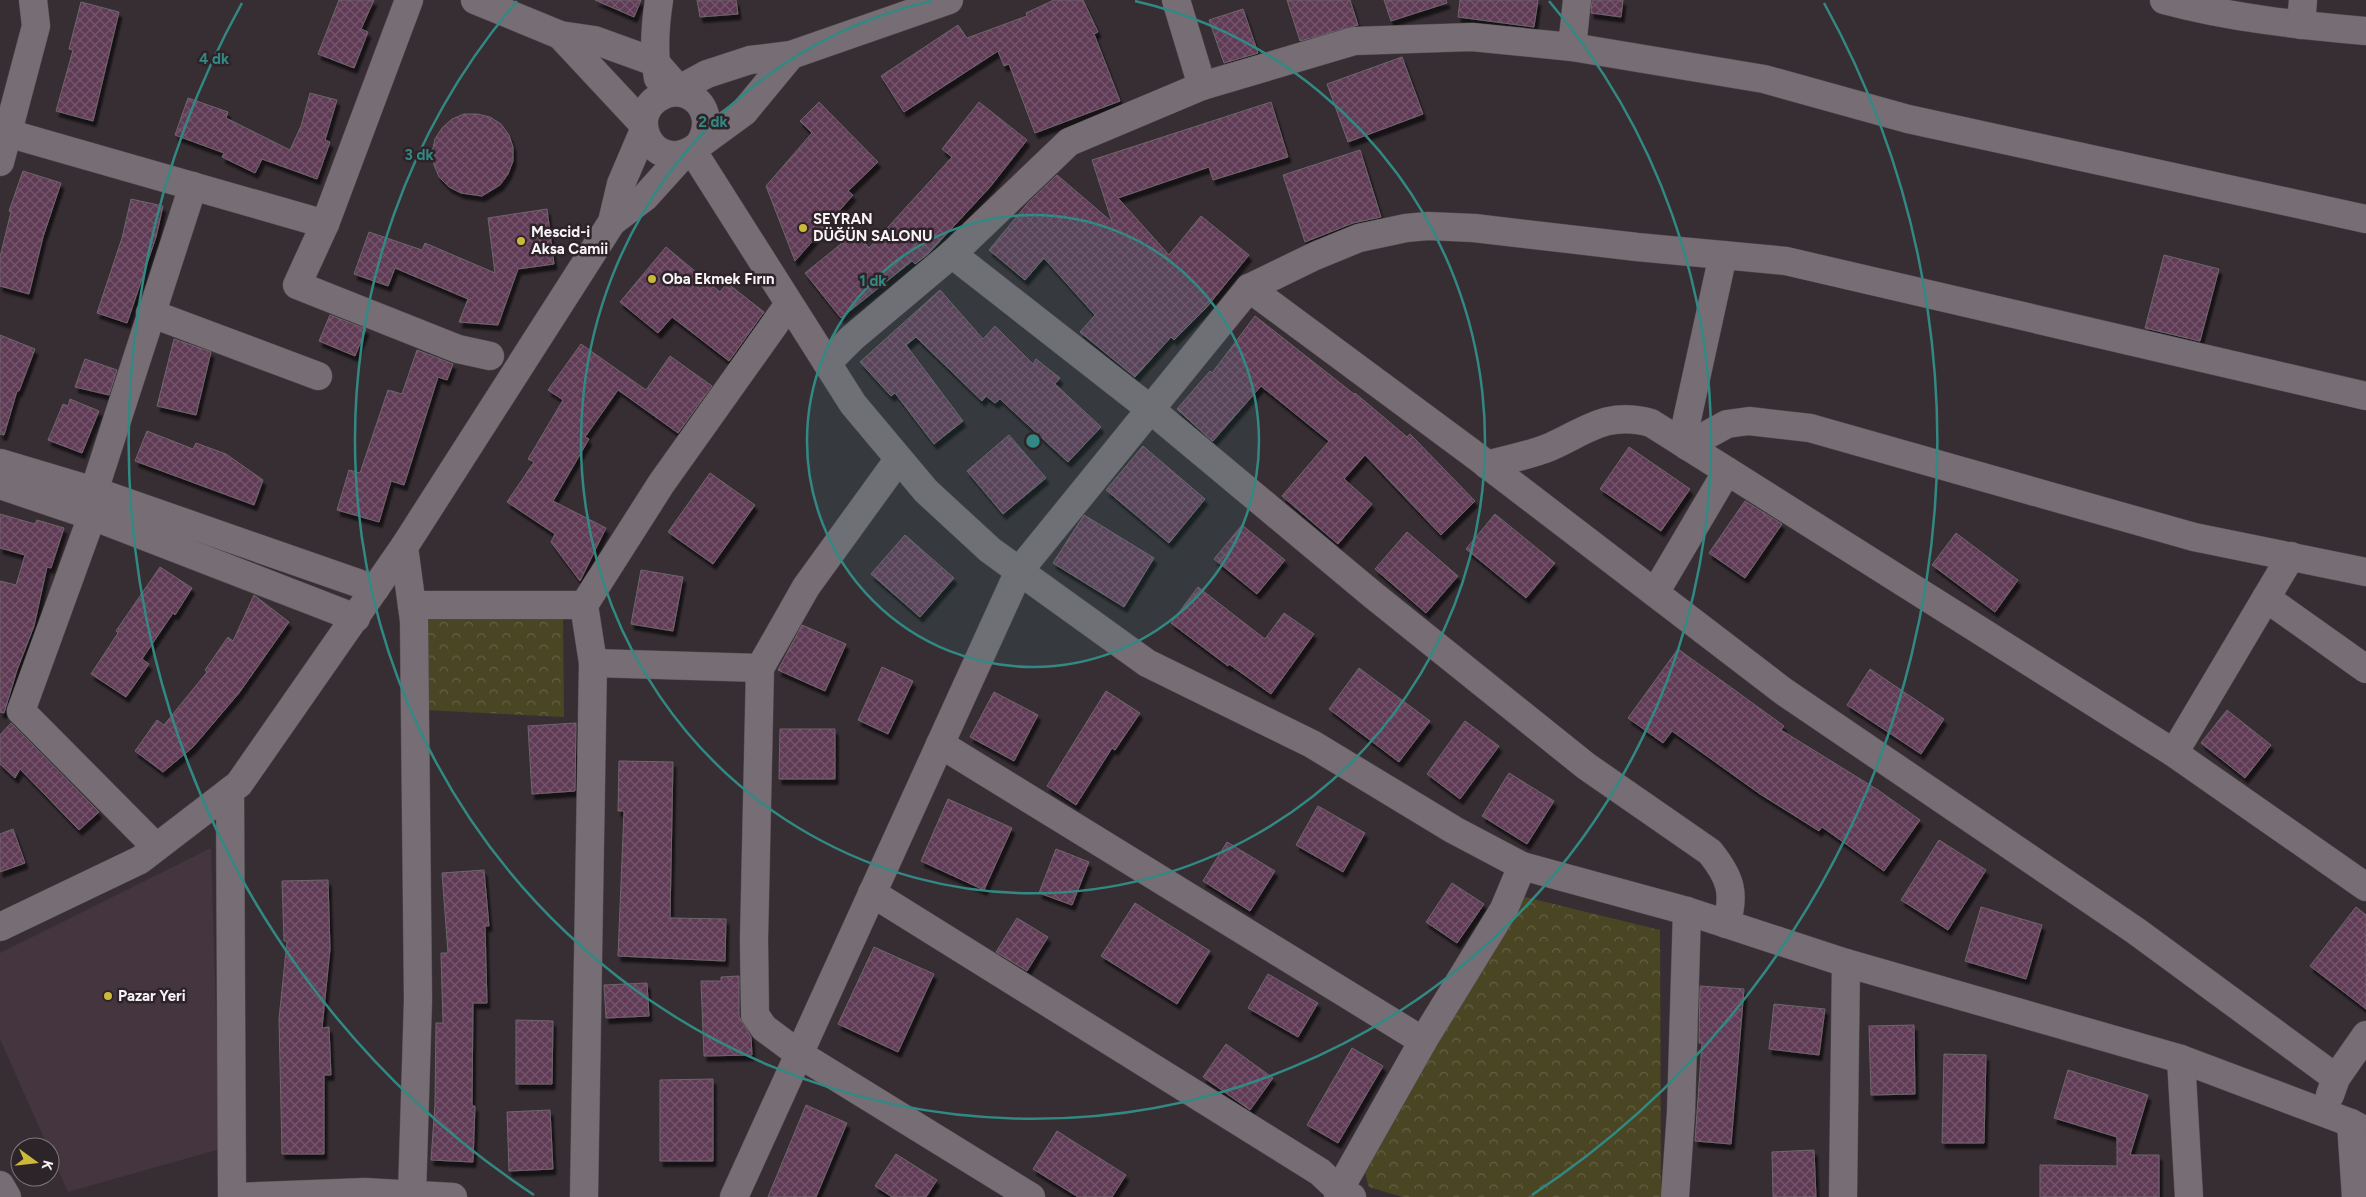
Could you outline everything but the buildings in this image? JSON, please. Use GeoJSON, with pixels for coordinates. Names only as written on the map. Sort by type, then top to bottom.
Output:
{"type":"FeatureCollection","features":[{"type":"Feature","properties":{"kind":"street"},"geometry":{"type":"LineString","coordinates":[[0,162],[3,132],[36,26],[33,0]]}},
{"type":"Feature","properties":{"kind":"street"},"geometry":{"type":"LineString","coordinates":[[408,0],[325,224],[297,286],[458,349],[490,356]]}},
{"type":"Feature","properties":{"kind":"street"},"geometry":{"type":"LineString","coordinates":[[475,0],[560,35],[594,40],[655,62]]}},
{"type":"Feature","properties":{"kind":"street"},"geometry":{"type":"LineString","coordinates":[[612,222],[645,197],[692,149],[706,129],[705,113],[696,100],[673,93],[655,62],[655,31],[659,0]]}},
{"type":"Feature","properties":{"kind":"street"},"geometry":{"type":"LineString","coordinates":[[1176,0],[1202,86]]}},
{"type":"Feature","properties":{"kind":"street"},"geometry":{"type":"LineString","coordinates":[[1572,47],[1577,0]]}},
{"type":"Feature","properties":{"kind":"street"},"geometry":{"type":"LineString","coordinates":[[2164,0],[2189,7],[2302,12],[2366,31]]}},
{"type":"Feature","properties":{"kind":"street"},"geometry":{"type":"LineString","coordinates":[[0,927],[140,860],[239,784],[404,547],[612,222],[621,184],[644,128],[647,110],[653,102],[707,74],[750,60],[790,55],[940,2]]}},
{"type":"Feature","properties":{"kind":"street"},"geometry":{"type":"LineString","coordinates":[[560,35],[644,128],[651,144],[658,151],[673,156],[692,149],[744,112],[790,55]]}},
{"type":"Feature","properties":{"kind":"street"},"geometry":{"type":"LineString","coordinates":[[827,363],[852,338],[952,254],[1069,142],[1202,86],[1354,41],[1472,37],[1572,47],[1764,79],[1908,119],[2366,218]]}},
{"type":"Feature","properties":{"kind":"street"},"geometry":{"type":"LineString","coordinates":[[3,132],[325,224]]}},
{"type":"Feature","properties":{"kind":"street"},"geometry":{"type":"LineString","coordinates":[[692,149],[853,404],[898,460],[926,491],[990,550],[1147,664],[1312,744],[1454,830],[1522,866],[1687,911],[1846,963],[2181,1059],[2358,1127],[2356,1197]]}},
{"type":"Feature","properties":{"kind":"street"},"geometry":{"type":"LineString","coordinates":[[156,847],[21,711],[93,504],[150,313],[193,186]]}},
{"type":"Feature","properties":{"kind":"street"},"geometry":{"type":"LineString","coordinates":[[734,1197],[1019,571],[1249,288],[1315,256],[1359,238],[1406,228],[1428,226],[1474,228],[1786,261],[2366,396]]}},
{"type":"Feature","properties":{"kind":"street"},"geometry":{"type":"LineString","coordinates":[[952,254],[1150,409],[1373,595],[1578,760],[1710,852],[1724,870],[1730,889],[1731,900],[1726,924]]}},
{"type":"Feature","properties":{"kind":"street"},"geometry":{"type":"LineString","coordinates":[[1685,444],[1723,255]]}},
{"type":"Feature","properties":{"kind":"street"},"geometry":{"type":"LineString","coordinates":[[1249,288],[1487,465],[1784,691],[2136,930],[2336,1078]]}},
{"type":"Feature","properties":{"kind":"street"},"geometry":{"type":"LineString","coordinates":[[584,1197],[592,663],[584,605],[661,484],[789,304]]}},
{"type":"Feature","properties":{"kind":"street"},"geometry":{"type":"LineString","coordinates":[[150,313],[318,376]]}},
{"type":"Feature","properties":{"kind":"street"},"geometry":{"type":"LineString","coordinates":[[1487,465],[1549,448],[1584,429],[1610,420],[1624,418],[1651,423],[2174,753],[2366,887]]}},
{"type":"Feature","properties":{"kind":"street"},"geometry":{"type":"LineString","coordinates":[[1685,444],[1727,424],[1749,421],[1810,428],[2194,536],[2366,572]]}},
{"type":"Feature","properties":{"kind":"street"},"geometry":{"type":"LineString","coordinates":[[898,460],[806,587],[760,668],[754,940],[755,1015],[764,1028],[799,1054],[1032,1197]]}},
{"type":"Feature","properties":{"kind":"street"},"geometry":{"type":"LineString","coordinates":[[0,463],[356,618]]}},
{"type":"Feature","properties":{"kind":"street"},"geometry":{"type":"LineString","coordinates":[[1655,593],[1727,471]]}},
{"type":"Feature","properties":{"kind":"street"},"geometry":{"type":"LineString","coordinates":[[0,485],[93,504],[375,589]]}},
{"type":"Feature","properties":{"kind":"street"},"geometry":{"type":"LineString","coordinates":[[404,547],[414,621],[418,1000],[412,1195]]}},
{"type":"Feature","properties":{"kind":"street"},"geometry":{"type":"LineString","coordinates":[[2174,753],[2291,556]]}},
{"type":"Feature","properties":{"kind":"street"},"geometry":{"type":"LineString","coordinates":[[2266,598],[2366,669]]}},
{"type":"Feature","properties":{"kind":"street"},"geometry":{"type":"LineString","coordinates":[[412,605],[584,605]]}},
{"type":"Feature","properties":{"kind":"street"},"geometry":{"type":"LineString","coordinates":[[592,663],[760,668]]}},
{"type":"Feature","properties":{"kind":"street"},"geometry":{"type":"LineString","coordinates":[[940,744],[1423,1041]]}},
{"type":"Feature","properties":{"kind":"street"},"geometry":{"type":"LineString","coordinates":[[230,791],[233,1197],[365,1192],[453,1197]]}},
{"type":"Feature","properties":{"kind":"street"},"geometry":{"type":"LineString","coordinates":[[872,893],[1320,1172],[1343,1195],[1423,1041],[1504,908],[1522,866]]}},
{"type":"Feature","properties":{"kind":"street"},"geometry":{"type":"LineString","coordinates":[[1675,1197],[1681,1112],[1687,911]]}},
{"type":"Feature","properties":{"kind":"street"},"geometry":{"type":"LineString","coordinates":[[1843,1197],[1846,963]]}},
{"type":"Feature","properties":{"kind":"street"},"geometry":{"type":"LineString","coordinates":[[2324,1113],[2336,1078],[2366,1034]]}},
{"type":"Feature","properties":{"kind":"street"},"geometry":{"type":"LineString","coordinates":[[2181,1059],[2189,1197]]}},
{"type":"Feature","properties":{"kind":"street"},"geometry":{"type":"LineString","coordinates":[[0,1185],[7,1197]]}},
{"type":"Feature","properties":{"kind":"shaded area","name":"Pazar Yeri"},"geometry":{"type":"Polygon","coordinates":[[[211,848],[220,1149],[68,1192],[60,1174],[60,1137],[44,1137],[0,1039],[0,953],[211,848]]]}},
{"type":"Feature","properties":{"kind":"green space"},"geometry":{"type":"Polygon","coordinates":[[[424,613],[563,617],[564,717],[425,710],[424,613]]]}},
{"type":"Feature","properties":{"kind":"green space"},"geometry":{"type":"Polygon","coordinates":[[[1521,896],[1660,930],[1661,1197],[1402,1197],[1369,1187],[1365,1173],[1521,896]]]}},
{"type":"Feature","properties":{"kind":"place","name":"SEYRAN DÜĞÜN SALONU"},"geometry":{"type":"Point","coordinates":[803,228]}},
{"type":"Feature","properties":{"kind":"place","name":"Mescid-i Aksa Camii"},"geometry":{"type":"Point","coordinates":[521,241]}},
{"type":"Feature","properties":{"kind":"place","name":"Oba Ekmek Fırın"},"geometry":{"type":"Point","coordinates":[652,279]}},
{"type":"Feature","properties":{"kind":"place","name":"Pazar Yeri"},"geometry":{"type":"Point","coordinates":[108,996]}}]}
